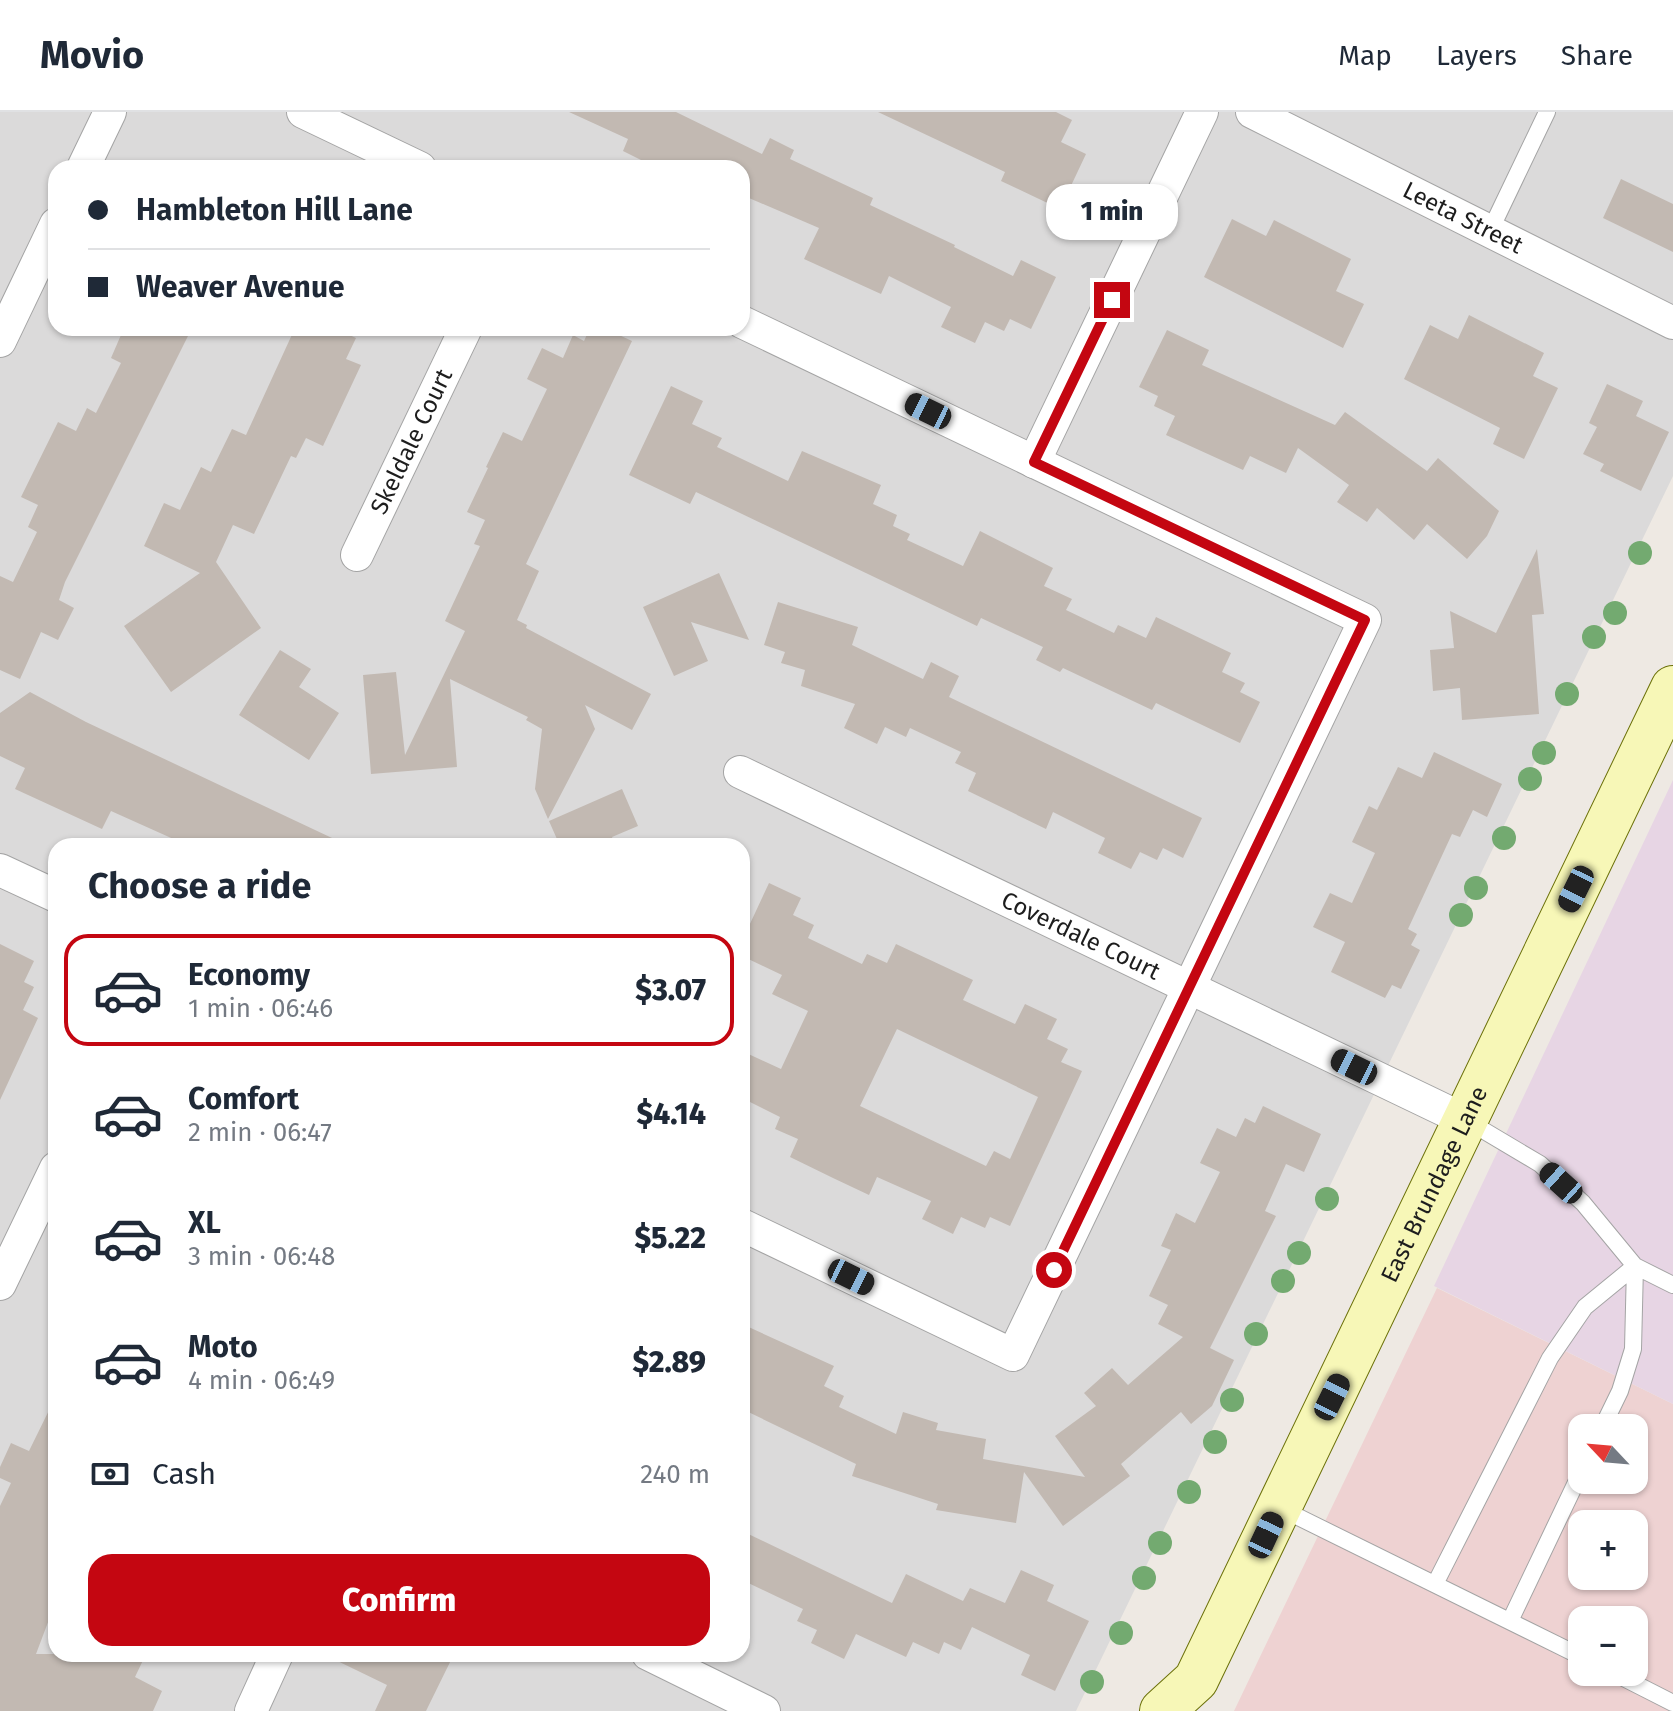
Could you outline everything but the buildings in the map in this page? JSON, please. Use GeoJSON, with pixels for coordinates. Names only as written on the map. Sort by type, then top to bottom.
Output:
{"type":"FeatureCollection","features":[{"type":"Feature","properties":{"kind":"main road","name":"East Brundage Lane"},"geometry":{"type":"LineString","coordinates":[[1162,1711],[1197,1696],[1279,1507],[1673,688]]}},
{"type":"Feature","properties":{"kind":"street"},"geometry":{"type":"LineString","coordinates":[[87,160],[110,112]]}},
{"type":"Feature","properties":{"kind":"street"},"geometry":{"type":"LineString","coordinates":[[303,112],[403,160]]}},
{"type":"Feature","properties":{"kind":"street"},"geometry":{"type":"LineString","coordinates":[[1034,462],[1202,112]]}},
{"type":"Feature","properties":{"kind":"street","name":"Leeta Street"},"geometry":{"type":"LineString","coordinates":[[1252,112],[1673,323]]}},
{"type":"Feature","properties":{"kind":"street"},"geometry":{"type":"LineString","coordinates":[[0,341],[48,241]]}},
{"type":"Feature","properties":{"kind":"street"},"geometry":{"type":"LineString","coordinates":[[750,326],[1365,620],[1013,1355],[750,1229]]}},
{"type":"Feature","properties":{"kind":"street","name":"Skeldale Court"},"geometry":{"type":"LineString","coordinates":[[357,555],[462,336]]}},
{"type":"Feature","properties":{"kind":"street","name":"Coverdale Court"},"geometry":{"type":"LineString","coordinates":[[740,772],[1465,1120]]}},
{"type":"Feature","properties":{"kind":"street"},"geometry":{"type":"LineString","coordinates":[[0,870],[48,892]]}},
{"type":"Feature","properties":{"kind":"street"},"geometry":{"type":"LineString","coordinates":[[0,1284],[48,1185]]}},
{"type":"Feature","properties":{"kind":"street"},"geometry":{"type":"LineString","coordinates":[[251,1711],[273,1662]]}},
{"type":"Feature","properties":{"kind":"street"},"geometry":{"type":"LineString","coordinates":[[664,1662],[755,1709]]}},
{"type":"Feature","properties":{"kind":"lane"},"geometry":{"type":"LineString","coordinates":[[1490,231],[1547,112]]}},
{"type":"Feature","properties":{"kind":"lane"},"geometry":{"type":"LineString","coordinates":[[1465,1120],[1540,1164],[1583,1203],[1635,1266],[1673,1285]]}},
{"type":"Feature","properties":{"kind":"lane"},"geometry":{"type":"LineString","coordinates":[[1609,1414],[1620,1391],[1633,1349],[1635,1266]]}},
{"type":"Feature","properties":{"kind":"lane"},"geometry":{"type":"LineString","coordinates":[[1435,1584],[1550,1358],[1585,1307],[1635,1266]]}},
{"type":"Feature","properties":{"kind":"lane"},"geometry":{"type":"LineString","coordinates":[[1510,1621],[1571,1494]]}},
{"type":"Feature","properties":{"kind":"lane"},"geometry":{"type":"LineString","coordinates":[[1279,1507],[1568,1650]]}},
{"type":"Feature","properties":{"kind":"lane"},"geometry":{"type":"LineString","coordinates":[[1640,1686],[1673,1703]]}},
{"type":"Feature","properties":{"kind":"shaded area"},"geometry":{"type":"Polygon","coordinates":[[[0,112],[1673,112],[1673,476],[1076,1711],[0,1711],[0,112]]]}},
{"type":"Feature","properties":{"kind":"shaded area"},"geometry":{"type":"Polygon","coordinates":[[[1673,780],[1673,1404],[1434,1286],[1673,780]]]}},
{"type":"Feature","properties":{"kind":"shaded area"},"geometry":{"type":"Polygon","coordinates":[[[1437,1288],[1673,1404],[1673,1711],[1234,1711],[1437,1288]]]}},
{"type":"Feature","properties":{"kind":"route"},"geometry":{"type":"LineString","coordinates":[[1054,1270],[1365,620],[1034,462],[1112,300]]}}]}
